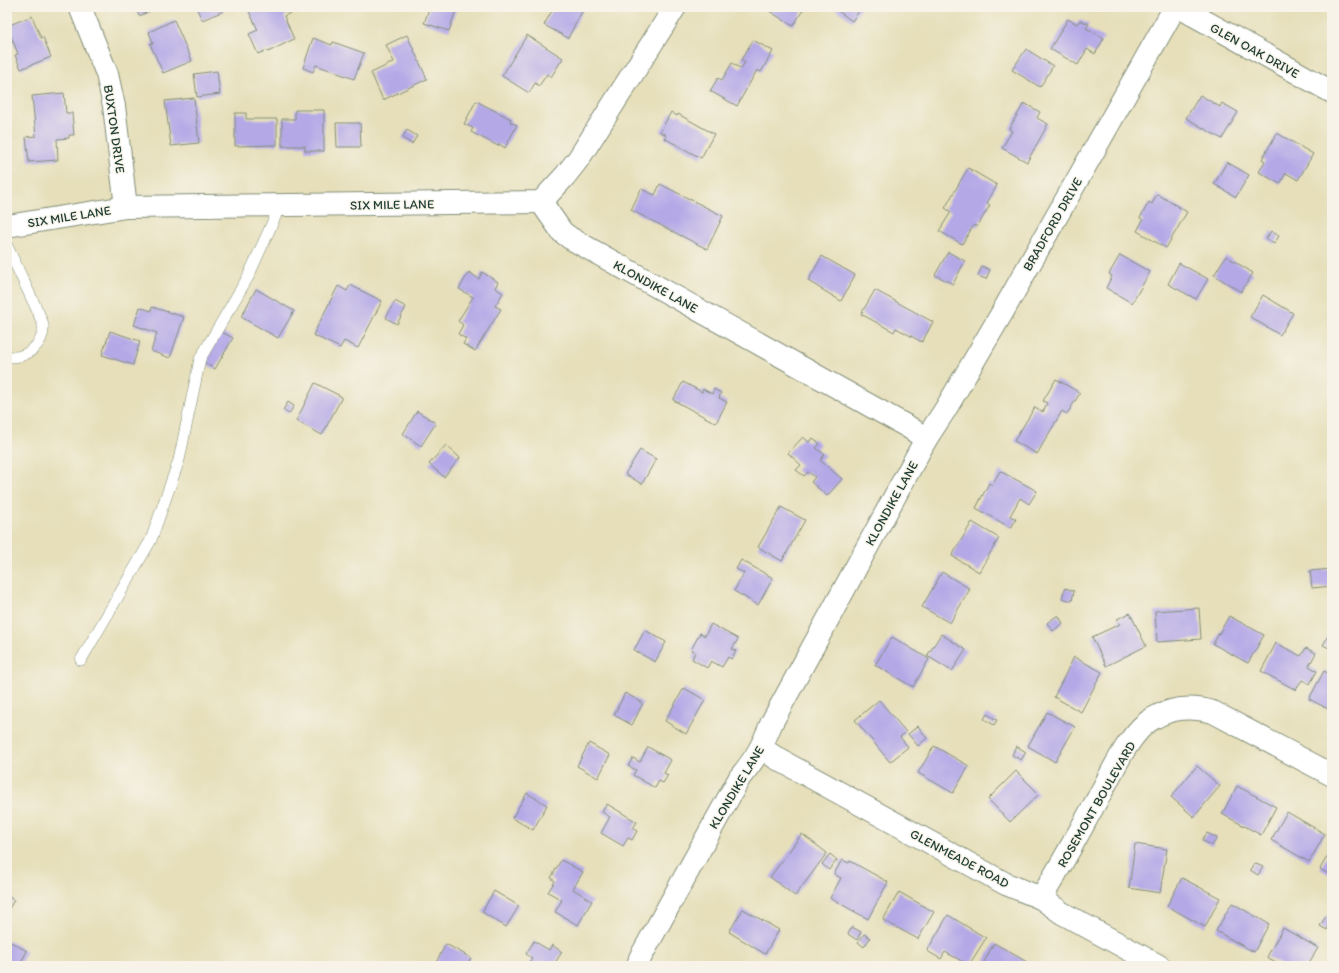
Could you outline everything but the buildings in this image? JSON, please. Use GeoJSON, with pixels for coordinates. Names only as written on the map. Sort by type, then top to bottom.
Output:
{"type":"FeatureCollection","features":[{"type":"Feature","properties":{"kind":"street","name":"BUXTON DRIVE"},"geometry":{"type":"LineString","coordinates":[[80,7],[107,74],[114,106],[126,207]]}},
{"type":"Feature","properties":{"kind":"street"},"geometry":{"type":"LineString","coordinates":[[541,202],[579,158],[675,7]]}},
{"type":"Feature","properties":{"kind":"street","name":"BRADFORD DRIVE"},"geometry":{"type":"LineString","coordinates":[[926,439],[945,410],[1002,313],[1175,7]]}},
{"type":"Feature","properties":{"kind":"street","name":"GLEN OAK DRIVE"},"geometry":{"type":"LineString","coordinates":[[1179,7],[1332,92]]}},
{"type":"Feature","properties":{"kind":"street","name":"SIX MILE LANE"},"geometry":{"type":"LineString","coordinates":[[7,226],[126,207],[541,202]]}},
{"type":"Feature","properties":{"kind":"street","name":"KLONDIKE LANE"},"geometry":{"type":"LineString","coordinates":[[541,202],[562,232],[570,238],[910,428],[926,439],[772,722],[762,748],[754,762],[740,777],[640,958],[638,966]]}},
{"type":"Feature","properties":{"kind":"street","name":"ROSEMONT BOULEVARD"},"geometry":{"type":"LineString","coordinates":[[1041,898],[1056,874],[1123,752],[1138,730],[1151,719],[1171,710],[1199,708],[1213,712],[1332,775]]}},
{"type":"Feature","properties":{"kind":"street","name":"GLENMEADE ROAD"},"geometry":{"type":"LineString","coordinates":[[762,748],[776,758],[1006,884],[1041,898],[1062,914],[1159,966]]}},
{"type":"Feature","properties":{"kind":"lane"},"geometry":{"type":"LineString","coordinates":[[81,660],[151,540],[179,460],[200,359],[248,277],[280,206]]}},
{"type":"Feature","properties":{"kind":"lane"},"geometry":{"type":"LineString","coordinates":[[7,246],[39,314],[43,326],[42,336],[39,343],[33,350],[22,356],[7,356]]}}]}
